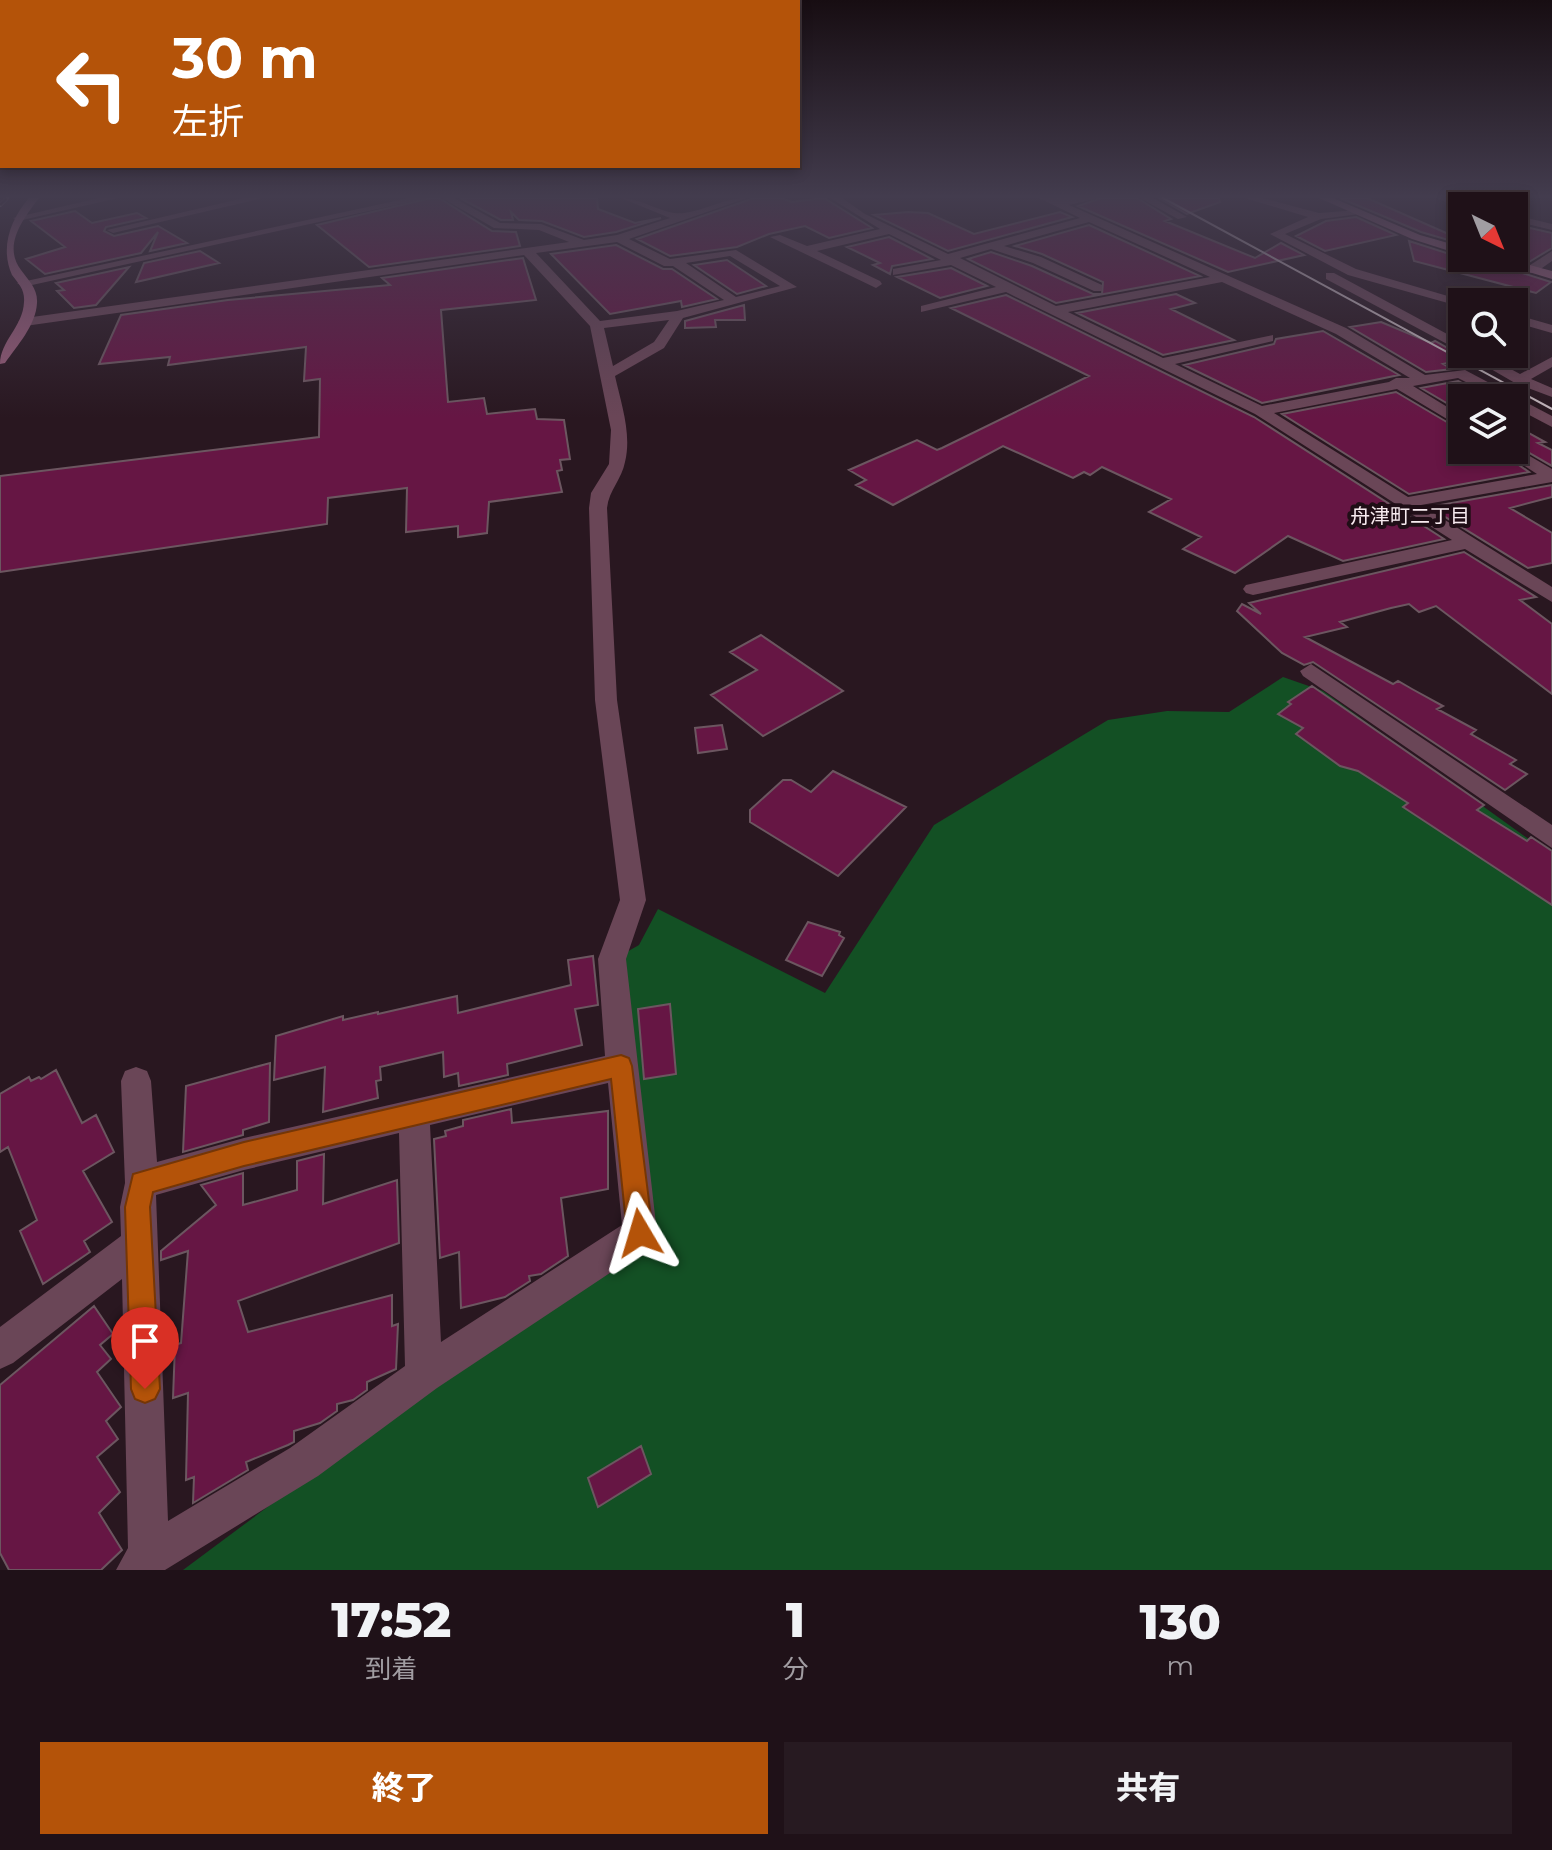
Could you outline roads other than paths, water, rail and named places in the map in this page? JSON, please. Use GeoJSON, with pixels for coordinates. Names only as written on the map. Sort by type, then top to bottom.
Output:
{"type":"FeatureCollection","features":[{"type":"Feature","properties":{"kind":"street"},"geometry":{"type":"LineString","coordinates":[[0,360],[25,322],[30,292],[16,271]]}},
{"type":"Feature","properties":{"kind":"street"},"geometry":{"type":"LineString","coordinates":[[23,283],[76,271]]}},
{"type":"Feature","properties":{"kind":"street"},"geometry":{"type":"LineString","coordinates":[[25,322],[384,271]]}},
{"type":"Feature","properties":{"kind":"street"},"geometry":{"type":"LineString","coordinates":[[143,1563],[304,1462],[424,1375],[640,1233],[612,959],[633,900],[606,700],[598,508],[600,493],[617,464],[619,430],[605,375],[597,325],[546,271]]}},
{"type":"Feature","properties":{"kind":"street"},"geometry":{"type":"LineString","coordinates":[[689,271],[736,302]]}},
{"type":"Feature","properties":{"kind":"street"},"geometry":{"type":"LineString","coordinates":[[597,325],[670,315],[791,287],[764,271]]}},
{"type":"Feature","properties":{"kind":"street"},"geometry":{"type":"LineString","coordinates":[[850,271],[876,284]]}},
{"type":"Feature","properties":{"kind":"street"},"geometry":{"type":"LineString","coordinates":[[977,271],[1260,411],[1552,596]]}},
{"type":"Feature","properties":{"kind":"street"},"geometry":{"type":"LineString","coordinates":[[1066,271],[1098,288]]}},
{"type":"Feature","properties":{"kind":"street"},"geometry":{"type":"LineString","coordinates":[[1209,271],[1362,342],[1420,378]]}},
{"type":"Feature","properties":{"kind":"street"},"geometry":{"type":"LineString","coordinates":[[1448,299],[1352,272],[1328,276],[1448,340]]}},
{"type":"Feature","properties":{"kind":"street"},"geometry":{"type":"LineString","coordinates":[[1058,310],[1225,278]]}},
{"type":"Feature","properties":{"kind":"street"},"geometry":{"type":"LineString","coordinates":[[926,309],[1010,287]]}},
{"type":"Feature","properties":{"kind":"street"},"geometry":{"type":"LineString","coordinates":[[605,375],[660,344],[676,324],[670,315],[655,306],[722,294]]}},
{"type":"Feature","properties":{"kind":"street"},"geometry":{"type":"LineString","coordinates":[[1528,322],[1552,329]]}},
{"type":"Feature","properties":{"kind":"street"},"geometry":{"type":"LineString","coordinates":[[1165,362],[1268,338]]}},
{"type":"Feature","properties":{"kind":"street"},"geometry":{"type":"LineString","coordinates":[[1520,380],[1552,361]]}},
{"type":"Feature","properties":{"kind":"street"},"geometry":{"type":"LineString","coordinates":[[1498,368],[1552,393]]}},
{"type":"Feature","properties":{"kind":"street"},"geometry":{"type":"LineString","coordinates":[[1260,411],[1396,382],[1460,373],[1481,384]]}},
{"type":"Feature","properties":{"kind":"street"},"geometry":{"type":"LineString","coordinates":[[1396,382],[1448,414]]}},
{"type":"Feature","properties":{"kind":"street"},"geometry":{"type":"LineString","coordinates":[[1528,409],[1552,422]]}},
{"type":"Feature","properties":{"kind":"street"},"geometry":{"type":"LineString","coordinates":[[1528,462],[1552,477]]}},
{"type":"Feature","properties":{"kind":"street"},"geometry":{"type":"LineString","coordinates":[[1408,502],[1552,477]]}},
{"type":"Feature","properties":{"kind":"street"},"geometry":{"type":"LineString","coordinates":[[1253,589],[1470,542]]}},
{"type":"Feature","properties":{"kind":"street"},"geometry":{"type":"LineString","coordinates":[[1311,671],[1552,838]]}},
{"type":"Feature","properties":{"kind":"street"},"geometry":{"type":"LineString","coordinates":[[142,1183],[414,1113],[621,1066]]}},
{"type":"Feature","properties":{"kind":"street"},"geometry":{"type":"LineString","coordinates":[[136,1081],[142,1183],[137,1207],[141,1242],[143,1563]]}},
{"type":"Feature","properties":{"kind":"street"},"geometry":{"type":"LineString","coordinates":[[414,1113],[424,1375]]}},
{"type":"Feature","properties":{"kind":"street"},"geometry":{"type":"LineString","coordinates":[[0,1350],[141,1242]]}},
{"type":"Feature","properties":{"kind":"tram line"},"geometry":{"type":"LineString","coordinates":[[1298,271],[1552,409]]}},
{"type":"Feature","properties":{"kind":"district","name":"舟津町二丁目"},"geometry":{"type":"Point","coordinates":[1410,516]}}]}
